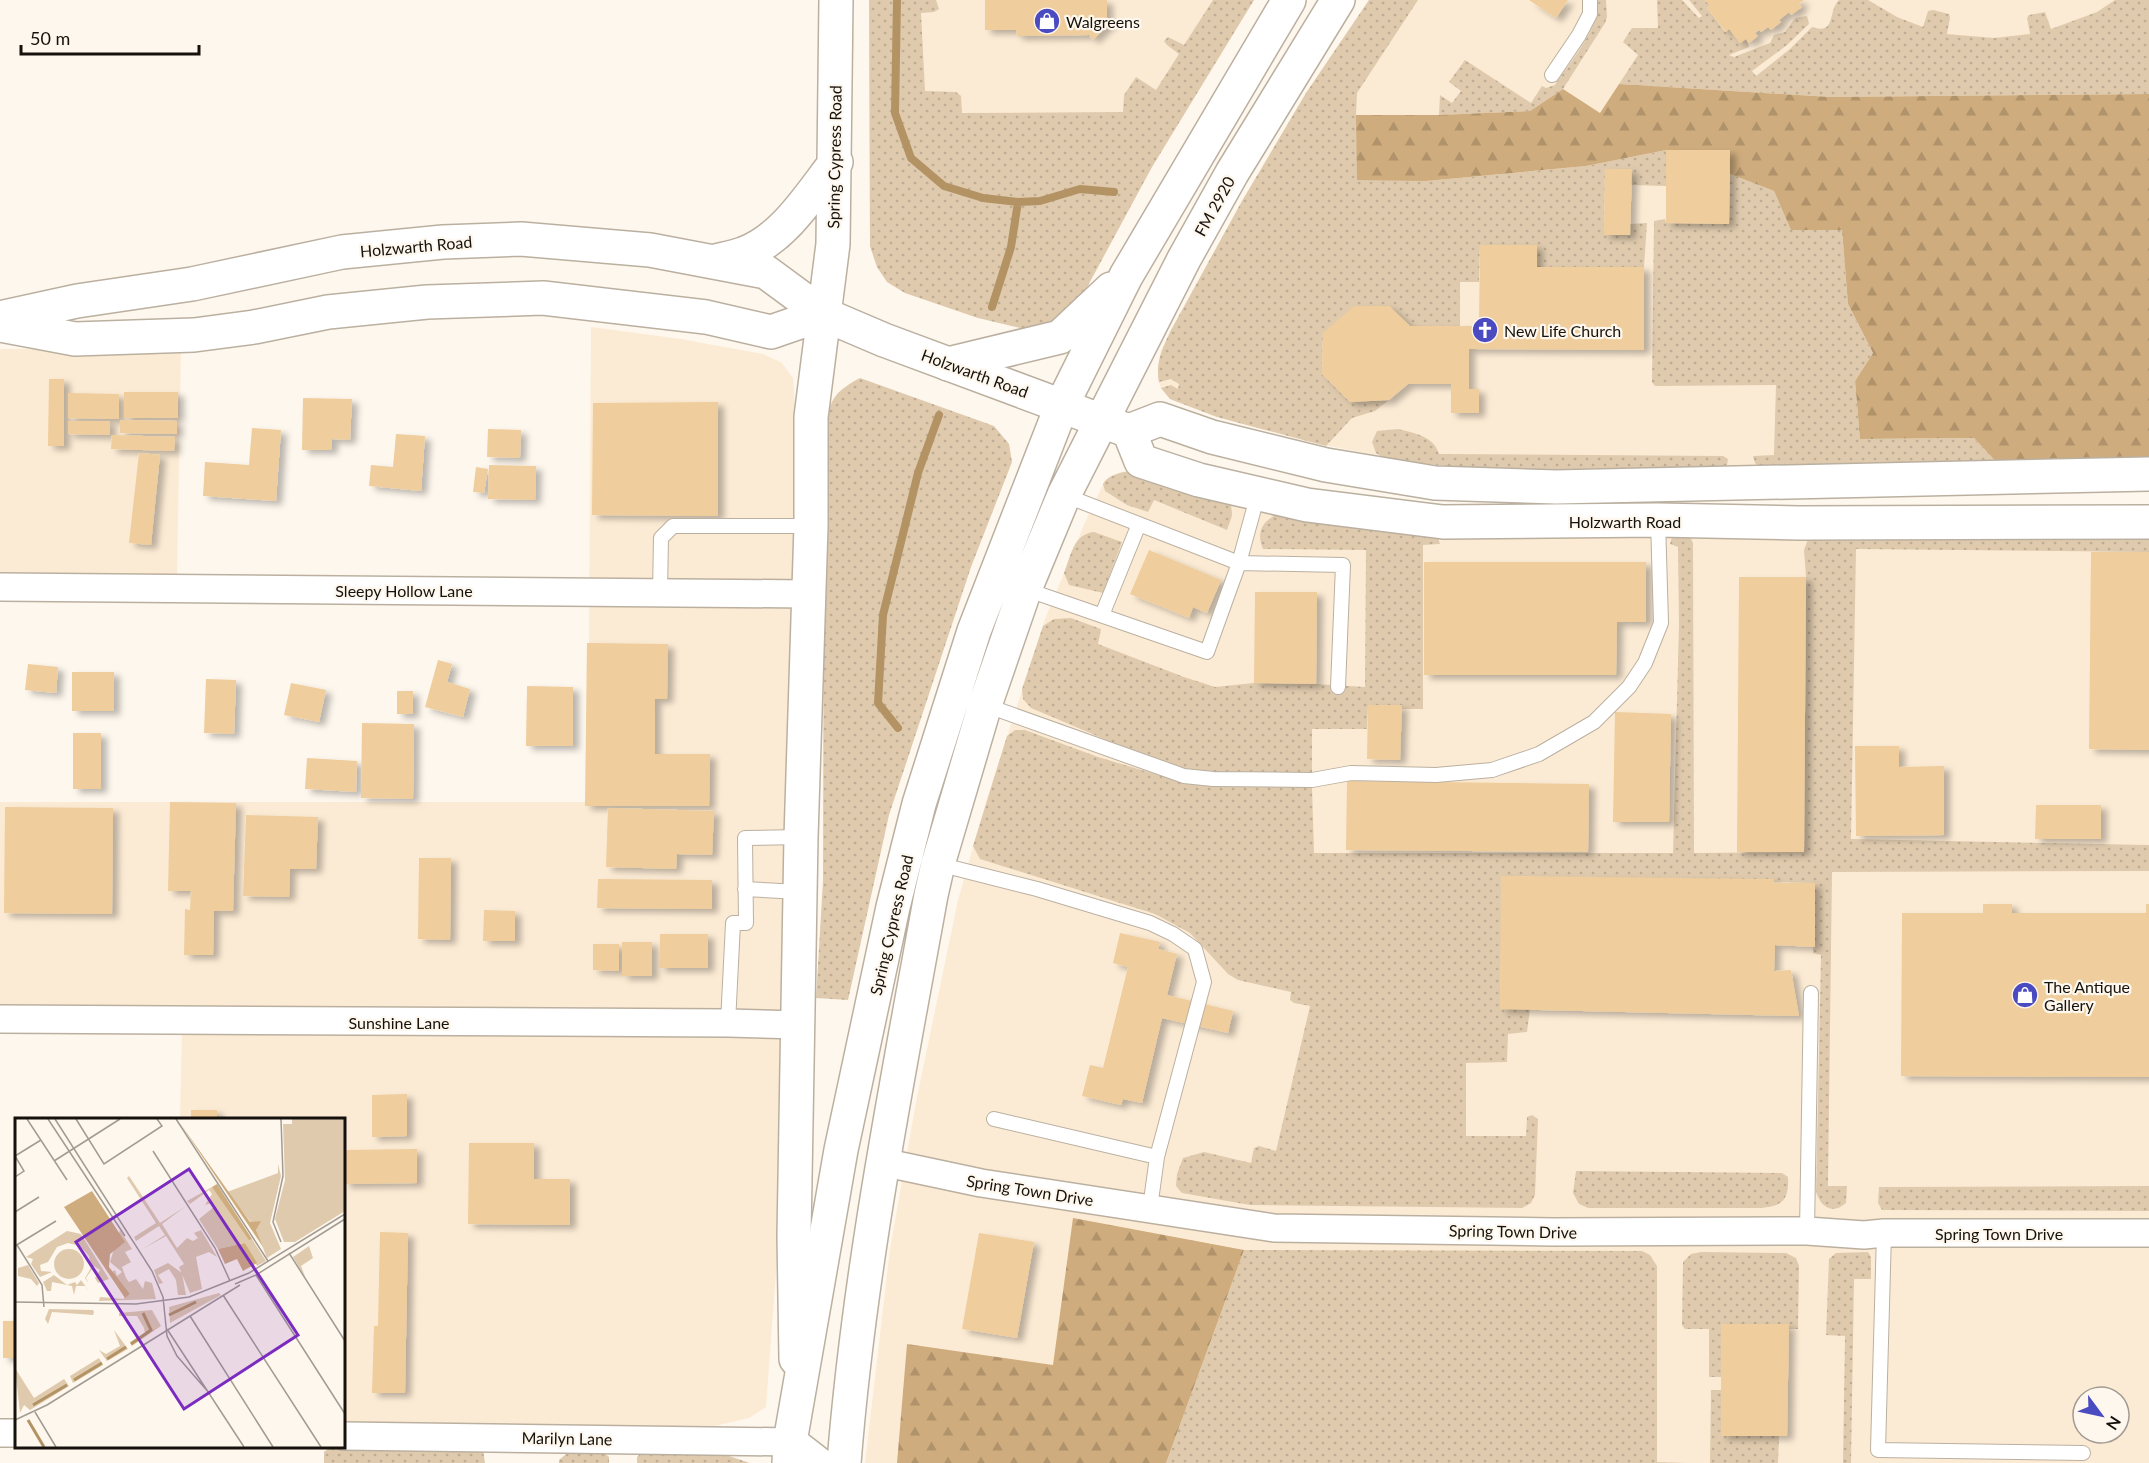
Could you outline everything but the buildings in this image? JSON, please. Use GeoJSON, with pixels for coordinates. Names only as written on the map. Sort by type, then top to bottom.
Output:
{"type":"FeatureCollection","features":[{"type":"Feature","properties":{"kind":"main road","name":"Spring Cypress Road"},"geometry":{"type":"LineString","coordinates":[[797,1403],[794,1236],[811,417],[833,244],[836,162],[836,0]]}},
{"type":"Feature","properties":{"kind":"main road"},"geometry":{"type":"LineString","coordinates":[[1062,405],[1126,276],[1289,0]]}},
{"type":"Feature","properties":{"kind":"main road","name":"FM 2920"},"geometry":{"type":"LineString","coordinates":[[1115,425],[1184,259],[1232,172],[1338,0]]}},
{"type":"Feature","properties":{"kind":"main road"},"geometry":{"type":"LineString","coordinates":[[715,261],[743,254],[760,246],[779,232],[836,162]]}},
{"type":"Feature","properties":{"kind":"main road","name":"Holzwarth Road"},"geometry":{"type":"LineString","coordinates":[[0,318],[77,301],[203,282],[342,252],[443,242],[521,238],[650,250],[766,272],[823,314],[948,364],[1115,425],[1160,418],[1212,437],[1326,465],[1435,483],[1556,487],[2149,474]]}},
{"type":"Feature","properties":{"kind":"main road"},"geometry":{"type":"LineString","coordinates":[[948,364],[1060,337],[1126,276]]}},
{"type":"Feature","properties":{"kind":"main road"},"geometry":{"type":"LineString","coordinates":[[0,325],[75,339],[194,335],[254,327],[339,311],[427,302],[543,298],[706,317],[771,332],[823,314]]}},
{"type":"Feature","properties":{"kind":"main road","name":"Spring Cypress Road"},"geometry":{"type":"LineString","coordinates":[[790,1452],[842,1150],[881,962],[919,804],[974,631],[1062,405]]}},
{"type":"Feature","properties":{"kind":"main road","name":"Spring Cypress Road"},"geometry":{"type":"LineString","coordinates":[[844,1463],[850,1386],[882,1162],[938,864],[985,705],[1025,589],[1064,495],[1115,425]]}},
{"type":"Feature","properties":{"kind":"main road","name":"Holzwarth Road"},"geometry":{"type":"LineString","coordinates":[[1115,425],[1141,461],[1199,480],[1306,505],[1443,522],[1658,520],[1799,523],[2149,522]]}},
{"type":"Feature","properties":{"kind":"main road"},"geometry":{"type":"LineString","coordinates":[[1739,483],[1740,521]]}},
{"type":"Feature","properties":{"kind":"main road"},"geometry":{"type":"LineString","coordinates":[[881,962],[893,992],[865,1131],[882,1162]]}},
{"type":"Feature","properties":{"kind":"main road"},"geometry":{"type":"LineString","coordinates":[[790,1452],[816,1463]]}},
{"type":"Feature","properties":{"kind":"street","name":"Sleepy Hollow Lane"},"geometry":{"type":"LineString","coordinates":[[0,587],[807,594]]}},
{"type":"Feature","properties":{"kind":"street","name":"Sunshine Lane"},"geometry":{"type":"LineString","coordinates":[[0,1020],[799,1025]]}},
{"type":"Feature","properties":{"kind":"street","name":"Spring Town Drive"},"geometry":{"type":"LineString","coordinates":[[882,1162],[981,1183],[1274,1228],[1553,1232],[1807,1231],[1864,1235],[1884,1233],[2149,1233]]}},
{"type":"Feature","properties":{"kind":"street"},"geometry":{"type":"LineString","coordinates":[[0,1433],[15,1434]]}},
{"type":"Feature","properties":{"kind":"street","name":"Marilyn Lane"},"geometry":{"type":"LineString","coordinates":[[345,1436],[790,1452]]}},
{"type":"Feature","properties":{"kind":"lane"},"geometry":{"type":"LineString","coordinates":[[1552,75],[1590,14],[1590,0]]}},
{"type":"Feature","properties":{"kind":"lane"},"geometry":{"type":"LineString","coordinates":[[1025,589],[1207,652],[1239,563],[1258,494]]}},
{"type":"Feature","properties":{"kind":"lane"},"geometry":{"type":"LineString","coordinates":[[1064,495],[1239,563],[1343,565],[1338,687]]}},
{"type":"Feature","properties":{"kind":"lane"},"geometry":{"type":"LineString","coordinates":[[985,705],[1184,776],[1213,779],[1312,780],[1351,773],[1436,775],[1492,770],[1539,754],[1594,722],[1629,687],[1645,663],[1661,623],[1658,520]]}},
{"type":"Feature","properties":{"kind":"lane"},"geometry":{"type":"LineString","coordinates":[[1102,615],[1139,524]]}},
{"type":"Feature","properties":{"kind":"lane"},"geometry":{"type":"LineString","coordinates":[[660,592],[661,538],[673,525],[810,526]]}},
{"type":"Feature","properties":{"kind":"lane"},"geometry":{"type":"LineString","coordinates":[[728,1023],[733,923],[746,923],[745,838],[801,837]]}},
{"type":"Feature","properties":{"kind":"lane"},"geometry":{"type":"LineString","coordinates":[[938,864],[1037,889],[1150,923],[1173,934],[1195,949],[1203,982],[1157,1157],[1150,1208]]}},
{"type":"Feature","properties":{"kind":"lane"},"geometry":{"type":"LineString","coordinates":[[745,889],[801,892]]}},
{"type":"Feature","properties":{"kind":"lane"},"geometry":{"type":"LineString","coordinates":[[1807,1231],[1811,993]]}},
{"type":"Feature","properties":{"kind":"lane"},"geometry":{"type":"LineString","coordinates":[[994,1119],[1157,1157]]}},
{"type":"Feature","properties":{"kind":"lane"},"geometry":{"type":"LineString","coordinates":[[1884,1233],[1878,1450],[2083,1453]]}},
{"type":"Feature","properties":{"kind":"shaded area"},"geometry":{"type":"Polygon","coordinates":[[[869,0],[1254,0],[1152,167],[1085,291],[978,318],[905,293],[887,282],[877,267],[870,246],[869,0]]]}},
{"type":"Feature","properties":{"kind":"shaded area"},"geometry":{"type":"Polygon","coordinates":[[[869,0],[936,0],[939,9],[934,12],[921,13],[925,91],[956,92],[961,96],[962,113],[1123,112],[1124,95],[1136,77],[1156,90],[1179,54],[1164,41],[1168,37],[1184,45],[1213,0],[1254,0],[1152,167],[1085,291],[1061,317],[1043,327],[1024,329],[978,318],[905,293],[887,282],[877,267],[870,246],[869,0]]]}},
{"type":"Feature","properties":{"kind":"shaded area"},"geometry":{"type":"Polygon","coordinates":[[[1369,0],[2149,0],[2149,94],[1830,97],[1863,470],[1450,466],[1390,458],[1309,442],[1217,417],[1170,399],[1158,380],[1161,351],[1242,201],[1306,93],[1369,0]]]}},
{"type":"Feature","properties":{"kind":"shaded area"},"geometry":{"type":"Polygon","coordinates":[[[1369,0],[1418,0],[1357,93],[1356,115],[1426,181],[1586,166],[1666,150],[1666,186],[1631,185],[1631,169],[1605,169],[1604,235],[1630,235],[1630,224],[1647,223],[1644,267],[1537,267],[1537,245],[1480,245],[1479,282],[1460,282],[1460,326],[1410,326],[1389,306],[1323,333],[1322,374],[1350,402],[1389,400],[1375,411],[1352,418],[1326,446],[1217,417],[1170,399],[1161,388],[1171,385],[1178,389],[1179,384],[1171,379],[1159,382],[1158,368],[1171,330],[1242,201],[1306,93],[1369,0]]]}},
{"type":"Feature","properties":{"kind":"shaded area"},"geometry":{"type":"Polygon","coordinates":[[[1598,0],[1606,0],[1605,23],[1563,89],[1530,111],[1439,115],[1440,95],[1452,103],[1461,91],[1449,82],[1465,60],[1531,103],[1542,86],[1546,88],[1555,85],[1583,44],[1595,22],[1598,0]]]}},
{"type":"Feature","properties":{"kind":"shaded area"},"geometry":{"type":"Polygon","coordinates":[[[1657,0],[1682,0],[1699,18],[1702,16],[1689,0],[1705,0],[1710,6],[1707,8],[1725,32],[1729,29],[1740,43],[1746,39],[1749,47],[1729,55],[1734,57],[1770,43],[1774,35],[1785,32],[1795,18],[1807,16],[1809,24],[1787,45],[1752,71],[1756,76],[1790,49],[1812,27],[1825,28],[1839,0],[1868,0],[1897,17],[1923,27],[1928,11],[1933,10],[1949,14],[1947,34],[1994,38],[2030,34],[2027,18],[2029,15],[2045,12],[2051,29],[2097,12],[2115,0],[2149,0],[2149,94],[1830,97],[1619,84],[1638,55],[1623,42],[1632,28],[1658,28],[1657,0]]]}},
{"type":"Feature","properties":{"kind":"shaded area"},"geometry":{"type":"Polygon","coordinates":[[[1730,174],[1774,191],[1791,230],[1842,230],[1848,304],[1873,353],[1855,381],[1860,439],[1974,438],[2001,467],[1761,468],[1755,463],[1753,456],[1774,455],[1776,385],[1655,386],[1652,382],[1654,221],[1665,219],[1666,223],[1729,224],[1730,174]]]}},
{"type":"Feature","properties":{"kind":"shaded area"},"geometry":{"type":"Polygon","coordinates":[[[591,327],[681,339],[763,354],[782,363],[793,378],[798,450],[788,1111],[766,1407],[749,1418],[715,1426],[345,1425],[345,1118],[180,1118],[182,1029],[0,1023],[0,802],[588,802],[591,327]]]}},
{"type":"Feature","properties":{"kind":"shaded area"},"geometry":{"type":"Polygon","coordinates":[[[181,347],[177,579],[0,577],[0,349],[181,347]]]}},
{"type":"Feature","properties":{"kind":"shaded area"},"geometry":{"type":"Polygon","coordinates":[[[860,378],[994,426],[1009,444],[1012,462],[971,567],[889,815],[848,1000],[816,998],[823,881],[824,436],[832,401],[842,390],[860,378]]]}},
{"type":"Feature","properties":{"kind":"shaded area"},"geometry":{"type":"Polygon","coordinates":[[[1398,429],[1428,439],[1439,454],[1723,456],[1728,459],[1727,465],[1721,470],[1515,470],[1426,464],[1382,457],[1376,453],[1372,442],[1377,431],[1398,429]]]}},
{"type":"Feature","properties":{"kind":"shaded area"},"geometry":{"type":"Polygon","coordinates":[[[1129,471],[1231,502],[1232,516],[1227,530],[1154,500],[1148,512],[1127,505],[1105,491],[1103,484],[1108,478],[1129,471]]]}},
{"type":"Feature","properties":{"kind":"shaded area"},"geometry":{"type":"Polygon","coordinates":[[[1116,474],[1222,497],[2149,536],[2149,1463],[865,1463],[890,1249],[916,1102],[958,900],[986,802],[1045,619],[1105,480],[1116,474]]]}},
{"type":"Feature","properties":{"kind":"shaded area"},"geometry":{"type":"Polygon","coordinates":[[[1281,512],[1432,533],[1438,538],[1440,544],[1423,545],[1423,709],[1402,709],[1401,705],[1368,705],[1367,729],[1312,729],[1312,772],[1273,775],[1198,772],[1142,755],[1031,708],[1023,699],[1022,689],[1043,626],[1054,619],[1071,618],[1101,629],[1098,644],[1215,687],[1254,683],[1365,687],[1366,550],[1263,549],[1260,536],[1263,526],[1270,518],[1281,512]]]}},
{"type":"Feature","properties":{"kind":"shaded area"},"geometry":{"type":"Polygon","coordinates":[[[1094,532],[1122,542],[1103,593],[1069,585],[1064,573],[1077,541],[1094,532]]]}},
{"type":"Feature","properties":{"kind":"shaded area"},"geometry":{"type":"Polygon","coordinates":[[[1689,534],[1693,543],[1694,853],[1804,852],[1806,577],[1804,550],[1808,539],[2149,536],[2149,552],[1856,549],[1851,839],[2149,845],[2149,871],[1832,872],[1828,1186],[1847,1186],[1846,1203],[1841,1207],[1828,1208],[1821,1202],[1816,1192],[1821,955],[1813,953],[1815,883],[1502,876],[1500,1008],[1530,1009],[1527,1032],[1508,1034],[1507,1062],[1466,1063],[1466,1136],[1526,1136],[1527,1117],[1532,1115],[1538,1119],[1535,1195],[1531,1203],[1522,1208],[1250,1205],[1182,1193],[1176,1186],[1177,1174],[1183,1158],[1204,1152],[1251,1163],[1254,1148],[1259,1146],[1276,1151],[1310,1006],[1294,1003],[1290,1000],[1291,992],[1238,980],[1228,974],[1190,933],[1155,914],[980,859],[973,846],[1007,736],[1015,730],[1025,730],[1098,757],[1182,782],[1238,786],[1312,787],[1314,853],[1673,853],[1679,624],[1678,547],[1670,544],[1672,537],[1689,534]]]}},
{"type":"Feature","properties":{"kind":"shaded area"},"geometry":{"type":"Polygon","coordinates":[[[1576,1171],[1782,1173],[1788,1177],[1788,1185],[1783,1200],[1774,1206],[1760,1208],[1588,1208],[1579,1204],[1573,1193],[1576,1171]]]}},
{"type":"Feature","properties":{"kind":"shaded area"},"geometry":{"type":"Polygon","coordinates":[[[2149,1186],[2149,1211],[1882,1210],[1878,1203],[1879,1187],[2149,1186]]]}},
{"type":"Feature","properties":{"kind":"shaded area"},"geometry":{"type":"Polygon","coordinates":[[[1244,1250],[1642,1251],[1650,1255],[1657,1266],[1657,1462],[1688,1463],[1166,1463],[1244,1250]]]}},
{"type":"Feature","properties":{"kind":"shaded area"},"geometry":{"type":"Polygon","coordinates":[[[1701,1252],[1786,1253],[1796,1258],[1799,1266],[1798,1329],[1789,1329],[1721,1377],[1709,1377],[1709,1329],[1685,1329],[1682,1325],[1683,1262],[1691,1254],[1701,1252]]]}},
{"type":"Feature","properties":{"kind":"shaded area"},"geometry":{"type":"Polygon","coordinates":[[[1868,1252],[1871,1257],[1871,1279],[1854,1279],[1851,1463],[1843,1463],[1845,1336],[1826,1335],[1829,1259],[1836,1253],[1868,1252]]]}},
{"type":"Feature","properties":{"kind":"shaded area"},"geometry":{"type":"Polygon","coordinates":[[[1711,1390],[1721,1390],[1721,1436],[1779,1436],[1778,1463],[1710,1463],[1711,1390]]]}},
{"type":"Feature","properties":{"kind":"shaded area"},"geometry":{"type":"Polygon","coordinates":[[[329,1448],[483,1449],[485,1463],[324,1463],[324,1452],[329,1448]]]}},
{"type":"Feature","properties":{"kind":"shaded area"},"geometry":{"type":"Polygon","coordinates":[[[571,1450],[601,1450],[609,1457],[609,1463],[559,1463],[559,1460],[571,1450]]]}},
{"type":"Feature","properties":{"kind":"shaded area"},"geometry":{"type":"Polygon","coordinates":[[[644,1450],[723,1454],[750,1463],[637,1463],[637,1457],[644,1450]]]}},
{"type":"Feature","properties":{"kind":"green space"},"geometry":{"type":"Polygon","coordinates":[[[1619,84],[1830,97],[2149,94],[2149,460],[2001,467],[1974,438],[1860,439],[1855,381],[1873,353],[1848,304],[1842,230],[1791,230],[1774,191],[1730,174],[1729,150],[1666,150],[1586,166],[1426,181],[1357,180],[1356,115],[1439,115],[1530,111],[1563,89],[1600,113],[1619,84]]]}},
{"type":"Feature","properties":{"kind":"green space"},"geometry":{"type":"Polygon","coordinates":[[[1073,1218],[1244,1250],[1166,1463],[897,1463],[907,1344],[1053,1365],[1073,1218]]]}},
{"type":"Feature","properties":{"kind":"waterway"},"geometry":{"type":"LineString","coordinates":[[897,0],[895,113],[911,158],[944,186],[983,198],[1018,202],[1040,201],[1080,189],[1114,192]]}},
{"type":"Feature","properties":{"kind":"waterway"},"geometry":{"type":"LineString","coordinates":[[992,307],[1011,247],[1018,202]]}},
{"type":"Feature","properties":{"kind":"waterway"},"geometry":{"type":"LineString","coordinates":[[898,728],[878,703],[883,615],[918,473],[939,415]]}},
{"type":"Feature","properties":{"kind":"place","name":"Walgreens"},"geometry":{"type":"Point","coordinates":[1047,21]}},
{"type":"Feature","properties":{"kind":"place","name":"New Life Church"},"geometry":{"type":"Point","coordinates":[1485,330]}},
{"type":"Feature","properties":{"kind":"place","name":"The Antique Gallery"},"geometry":{"type":"Point","coordinates":[2025,995]}}]}
